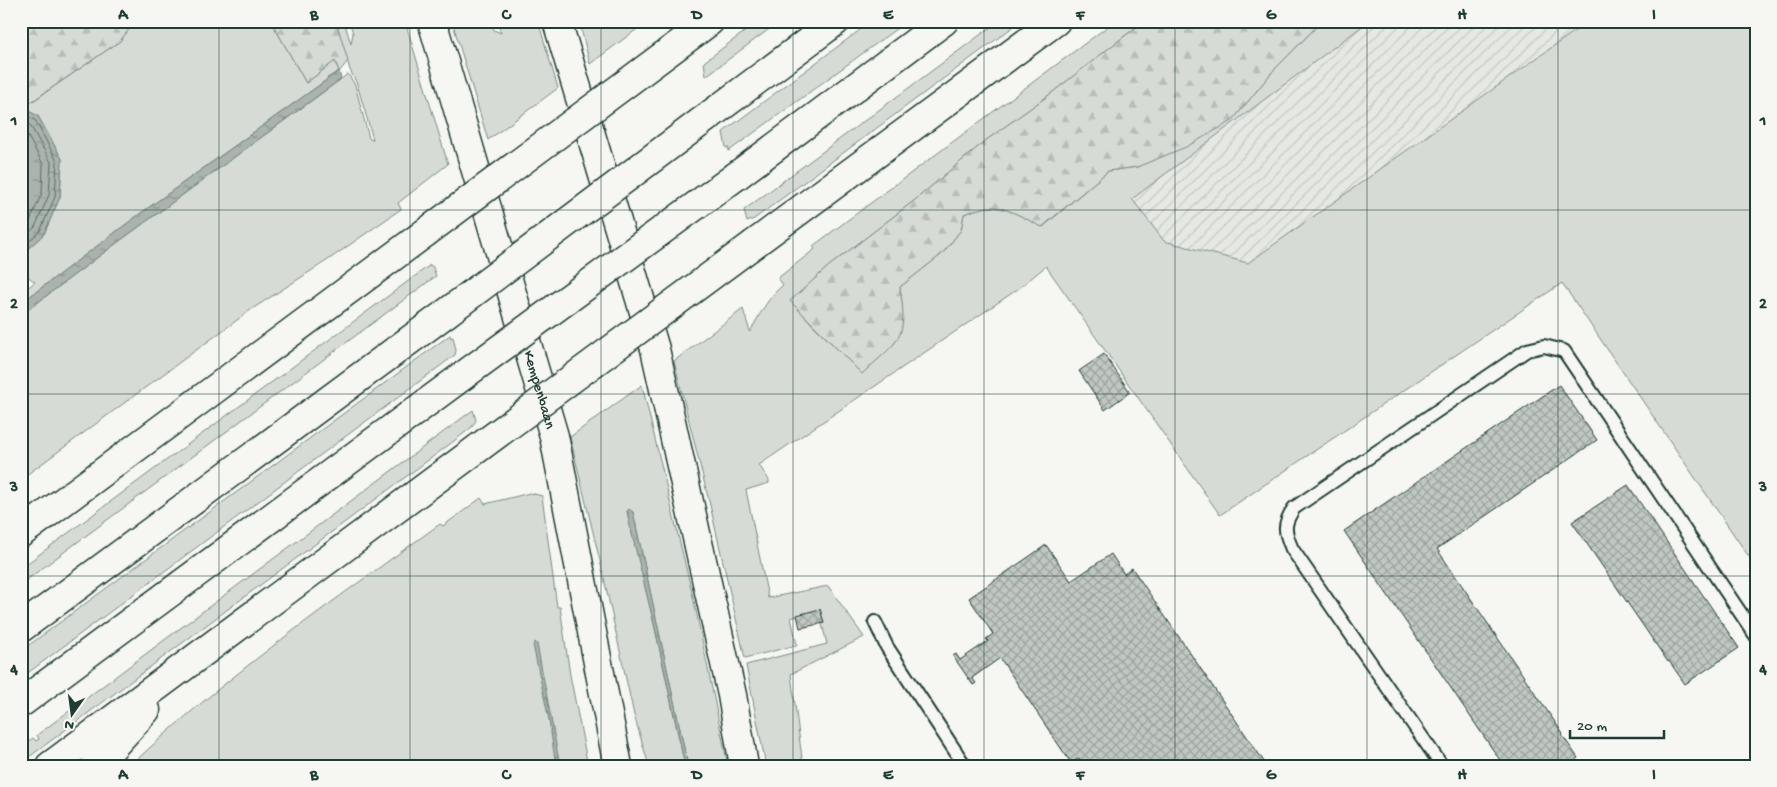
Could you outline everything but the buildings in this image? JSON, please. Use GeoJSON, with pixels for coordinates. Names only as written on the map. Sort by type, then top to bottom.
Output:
{"type":"FeatureCollection","features":[{"type":"Feature","properties":{"kind":"highway","name":"Kempenbaan"},"geometry":{"type":"LineString","coordinates":[[432,21],[554,436],[618,766]]}},
{"type":"Feature","properties":{"kind":"highway"},"geometry":{"type":"LineString","coordinates":[[21,628],[836,21]]}},
{"type":"Feature","properties":{"kind":"highway"},"geometry":{"type":"LineString","coordinates":[[21,703],[944,21]]}},
{"type":"Feature","properties":{"kind":"highway"},"geometry":{"type":"LineString","coordinates":[[50,766],[1056,21]]}},
{"type":"Feature","properties":{"kind":"highway"},"geometry":{"type":"LineString","coordinates":[[558,27],[655,350],[732,695],[744,766]]}},
{"type":"Feature","properties":{"kind":"highway"},"geometry":{"type":"LineString","coordinates":[[21,533],[702,27]]}},
{"type":"Feature","properties":{"kind":"highway"},"geometry":{"type":"LineString","coordinates":[[94,766],[192,661]]}},
{"type":"Feature","properties":{"kind":"lane"},"geometry":{"type":"LineString","coordinates":[[1442,766],[1292,549],[1285,533],[1286,519],[1294,508],[1527,350],[1544,346],[1564,352],[1756,636]]}},
{"type":"Feature","properties":{"kind":"lane"},"geometry":{"type":"LineString","coordinates":[[875,622],[887,647],[965,766]]}},
{"type":"Feature","properties":{"kind":"shaded area"},"geometry":{"type":"Polygon","coordinates":[[[1369,21],[1589,21],[1248,263],[1164,241],[1132,199],[1369,21]]]}},
{"type":"Feature","properties":{"kind":"green space"},"geometry":{"type":"Polygon","coordinates":[[[21,21],[128,21],[130,28],[120,41],[21,109],[21,21]]]}},
{"type":"Feature","properties":{"kind":"green space"},"geometry":{"type":"Polygon","coordinates":[[[128,21],[271,21],[306,83],[335,61],[339,71],[141,213],[21,303],[21,293],[35,282],[21,271],[21,255],[44,234],[60,197],[62,159],[38,116],[23,108],[120,41],[130,28],[128,21]]]}},
{"type":"Feature","properties":{"kind":"green space"},"geometry":{"type":"Polygon","coordinates":[[[271,21],[336,21],[348,61],[333,79],[327,78],[339,71],[335,61],[306,83],[271,21]]]}},
{"type":"Feature","properties":{"kind":"green space"},"geometry":{"type":"Polygon","coordinates":[[[336,21],[344,21],[351,44],[353,33],[349,21],[405,21],[448,164],[398,203],[401,209],[328,260],[252,309],[21,479],[21,315],[348,74],[355,85],[369,138],[373,139],[336,21]]]}},
{"type":"Feature","properties":{"kind":"green space"},"geometry":{"type":"Polygon","coordinates":[[[452,21],[492,21],[494,30],[501,33],[497,21],[538,21],[558,88],[488,140],[452,21]]]}},
{"type":"Feature","properties":{"kind":"green space"},"geometry":{"type":"Polygon","coordinates":[[[579,21],[648,21],[590,64],[579,21]]]}},
{"type":"Feature","properties":{"kind":"green space"},"geometry":{"type":"Polygon","coordinates":[[[759,21],[780,21],[706,76],[704,62],[759,21]]]}},
{"type":"Feature","properties":{"kind":"green space"},"geometry":{"type":"Polygon","coordinates":[[[872,21],[907,21],[729,151],[728,147],[726,148],[723,132],[872,21]]]}},
{"type":"Feature","properties":{"kind":"green space"},"geometry":{"type":"Polygon","coordinates":[[[999,21],[1021,21],[754,219],[747,222],[744,210],[999,21]]]}},
{"type":"Feature","properties":{"kind":"green space"},"geometry":{"type":"Polygon","coordinates":[[[1115,21],[1144,21],[1049,95],[985,141],[915,200],[829,266],[791,301],[861,373],[890,348],[899,335],[902,315],[900,287],[942,254],[961,230],[964,214],[980,208],[998,208],[1014,213],[1043,227],[1108,171],[1137,167],[1232,121],[1272,72],[1322,21],[1369,21],[1132,199],[1164,241],[1248,263],[1589,21],[1756,21],[1756,567],[1562,283],[1220,515],[1046,266],[1018,289],[759,465],[769,483],[746,490],[768,598],[828,586],[864,637],[791,674],[803,766],[766,766],[746,665],[827,644],[822,624],[824,623],[820,609],[791,618],[797,645],[745,658],[710,505],[674,361],[743,309],[750,332],[768,301],[783,285],[778,278],[815,249],[813,246],[1115,21]]]}},
{"type":"Feature","properties":{"kind":"green space"},"geometry":{"type":"Polygon","coordinates":[[[1144,21],[1322,21],[1272,72],[1232,121],[1186,147],[1137,167],[1108,171],[1042,227],[1014,213],[998,208],[980,208],[964,214],[961,230],[942,254],[900,287],[903,307],[902,329],[896,341],[889,349],[862,374],[790,301],[829,266],[915,200],[985,141],[1049,95],[1144,21]]]}},
{"type":"Feature","properties":{"kind":"green space"},"geometry":{"type":"Polygon","coordinates":[[[430,265],[433,267],[436,276],[21,584],[21,568],[430,265]]]}},
{"type":"Feature","properties":{"kind":"green space"},"geometry":{"type":"Polygon","coordinates":[[[450,335],[451,338],[453,337],[456,350],[455,355],[21,678],[21,651],[450,335]]]}},
{"type":"Feature","properties":{"kind":"green space"},"geometry":{"type":"Polygon","coordinates":[[[642,385],[694,601],[728,766],[688,766],[633,512],[627,511],[685,766],[649,766],[634,715],[602,569],[570,437],[642,385]]]}},
{"type":"Feature","properties":{"kind":"green space"},"geometry":{"type":"Polygon","coordinates":[[[473,410],[476,420],[472,427],[21,763],[21,746],[33,738],[36,741],[39,739],[37,735],[473,410]]]}},
{"type":"Feature","properties":{"kind":"green space"},"geometry":{"type":"Polygon","coordinates":[[[530,493],[542,496],[557,607],[560,607],[570,675],[588,766],[130,766],[242,670],[440,524],[443,526],[481,498],[485,504],[530,493]]]}},
{"type":"Feature","properties":{"kind":"water"},"geometry":{"type":"Polygon","coordinates":[[[339,71],[341,79],[21,315],[21,303],[141,213],[339,71]]]}},
{"type":"Feature","properties":{"kind":"water"},"geometry":{"type":"Polygon","coordinates":[[[23,108],[38,116],[62,159],[60,197],[44,234],[21,255],[21,109],[23,108]]]}},
{"type":"Feature","properties":{"kind":"water"},"geometry":{"type":"Polygon","coordinates":[[[629,509],[633,512],[688,766],[685,766],[655,628],[629,522],[627,511],[629,509]]]}},
{"type":"Feature","properties":{"kind":"water"},"geometry":{"type":"Polygon","coordinates":[[[535,642],[537,644],[560,766],[556,766],[549,720],[533,645],[535,642]]]}}]}
